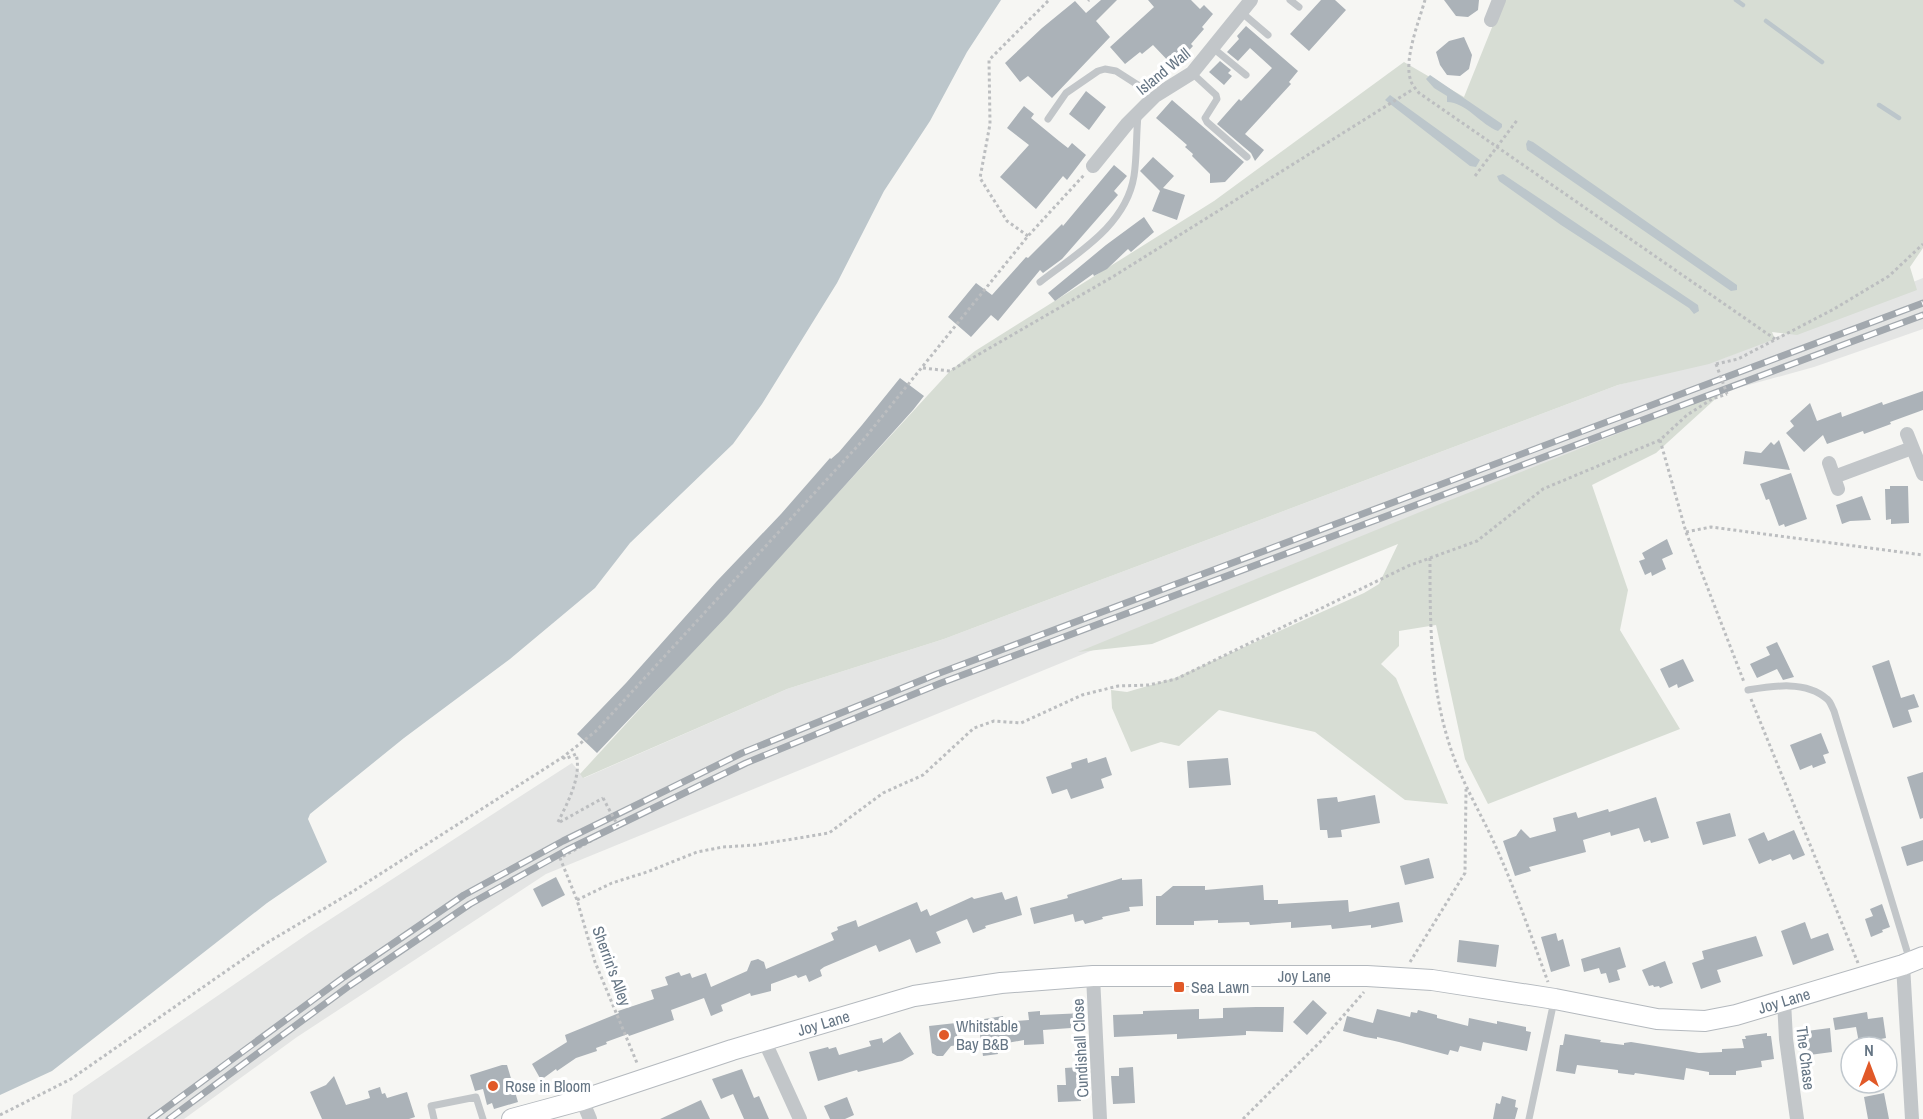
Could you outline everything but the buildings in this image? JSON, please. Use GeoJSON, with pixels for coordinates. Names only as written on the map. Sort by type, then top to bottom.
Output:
{"type":"FeatureCollection","features":[{"type":"Feature","properties":{"kind":"street","name":"Island Wall"},"geometry":{"type":"LineString","coordinates":[[1093,166],[1155,96],[1192,73],[1251,0]]}},
{"type":"Feature","properties":{"kind":"street"},"geometry":{"type":"LineString","coordinates":[[1491,20],[1499,0]]}},
{"type":"Feature","properties":{"kind":"street"},"geometry":{"type":"LineString","coordinates":[[1907,434],[1923,474]]}},
{"type":"Feature","properties":{"kind":"street"},"geometry":{"type":"LineString","coordinates":[[1829,463],[1836,483],[1912,448]]}},
{"type":"Feature","properties":{"kind":"street"},"geometry":{"type":"LineString","coordinates":[[1912,961],[1912,1119]]}},
{"type":"Feature","properties":{"kind":"street","name":"Joy Lane"},"geometry":{"type":"LineString","coordinates":[[512,1119],[582,1100],[764,1040],[914,996],[1001,983],[1093,976],[1252,975],[1400,978],[1432,980],[1555,999],[1641,1016],[1695,1021],[1716,1019],[1784,1001],[1912,961]]}},
{"type":"Feature","properties":{"kind":"street","name":"Cundishall Close"},"geometry":{"type":"LineString","coordinates":[[1093,976],[1100,1119]]}},
{"type":"Feature","properties":{"kind":"street","name":"The Chase"},"geometry":{"type":"LineString","coordinates":[[1784,1001],[1786,1039],[1797,1119]]}},
{"type":"Feature","properties":{"kind":"street"},"geometry":{"type":"LineString","coordinates":[[764,1040],[800,1119]]}},
{"type":"Feature","properties":{"kind":"street"},"geometry":{"type":"LineString","coordinates":[[582,1100],[590,1119]]}},
{"type":"Feature","properties":{"kind":"lane"},"geometry":{"type":"LineString","coordinates":[[1290,0],[1299,7]]}},
{"type":"Feature","properties":{"kind":"lane"},"geometry":{"type":"LineString","coordinates":[[1241,12],[1268,34]]}},
{"type":"Feature","properties":{"kind":"lane"},"geometry":{"type":"LineString","coordinates":[[1213,48],[1246,75]]}},
{"type":"Feature","properties":{"kind":"lane"},"geometry":{"type":"LineString","coordinates":[[1048,119],[1066,93],[1098,71],[1105,69],[1116,71],[1155,96]]}},
{"type":"Feature","properties":{"kind":"lane"},"geometry":{"type":"LineString","coordinates":[[1192,73],[1216,95],[1205,118],[1207,122],[1247,157]]}},
{"type":"Feature","properties":{"kind":"lane"},"geometry":{"type":"LineString","coordinates":[[1040,282],[1104,232],[1124,204],[1134,177],[1138,113]]}},
{"type":"Feature","properties":{"kind":"lane"},"geometry":{"type":"LineString","coordinates":[[1748,690],[1794,685],[1827,699],[1834,711],[1912,961]]}},
{"type":"Feature","properties":{"kind":"lane"},"geometry":{"type":"LineString","coordinates":[[1529,1119],[1555,999]]}},
{"type":"Feature","properties":{"kind":"lane"},"geometry":{"type":"LineString","coordinates":[[434,1119],[431,1106],[476,1097],[483,1119]]}},
{"type":"Feature","properties":{"kind":"path"},"geometry":{"type":"LineString","coordinates":[[1028,236],[1007,221],[980,178],[990,124],[989,60],[1049,0]]}},
{"type":"Feature","properties":{"kind":"path"},"geometry":{"type":"LineString","coordinates":[[1425,0],[1410,54],[1408,70],[1411,81],[1419,93],[1775,339]]}},
{"type":"Feature","properties":{"kind":"path"},"geometry":{"type":"LineString","coordinates":[[922,368],[950,371],[1114,276],[1415,88]]}},
{"type":"Feature","properties":{"kind":"path"},"geometry":{"type":"LineString","coordinates":[[1476,176],[1518,119]]}},
{"type":"Feature","properties":{"kind":"path"},"geometry":{"type":"LineString","coordinates":[[0,1116],[71,1079],[265,944],[352,892],[563,757],[596,731],[864,439],[1028,236],[1093,166]]}},
{"type":"Feature","properties":{"kind":"path"},"geometry":{"type":"LineString","coordinates":[[576,900],[612,883],[697,852],[828,833],[883,793],[922,775],[974,728],[994,721],[1021,723],[1082,695],[1118,686],[1149,685],[1176,679],[1408,566],[1477,541],[1543,489],[1660,440],[1687,415],[1712,399],[1727,394],[1716,364],[1738,358],[1834,309],[1889,276],[1923,244]]}},
{"type":"Feature","properties":{"kind":"path"},"geometry":{"type":"LineString","coordinates":[[1660,440],[1686,532],[1864,976]]}},
{"type":"Feature","properties":{"kind":"path"},"geometry":{"type":"LineString","coordinates":[[1686,532],[1711,527],[1923,555]]}},
{"type":"Feature","properties":{"kind":"path"},"geometry":{"type":"LineString","coordinates":[[1430,558],[1430,630],[1436,686],[1448,741],[1466,788],[1492,837],[1555,999]]}},
{"type":"Feature","properties":{"kind":"path","name":"Sherrin's Alley"},"geometry":{"type":"LineString","coordinates":[[563,757],[565,759],[576,754],[578,766],[574,785],[558,822],[603,798],[618,826],[560,858],[595,962],[644,1080]]}},
{"type":"Feature","properties":{"kind":"path"},"geometry":{"type":"LineString","coordinates":[[1400,978],[1465,873],[1466,788]]}},
{"type":"Feature","properties":{"kind":"path"},"geometry":{"type":"LineString","coordinates":[[1243,1119],[1322,1040],[1377,977]]}},
{"type":"Feature","properties":{"kind":"shaded area"},"geometry":{"type":"Polygon","coordinates":[[[0,0],[1001,0],[967,52],[930,121],[884,191],[837,283],[762,404],[733,444],[630,543],[595,588],[510,659],[404,738],[310,814],[308,819],[327,862],[267,903],[52,1071],[0,1095],[0,0]]]}},
{"type":"Feature","properties":{"kind":"shaded area"},"geometry":{"type":"Polygon","coordinates":[[[1503,0],[1923,0],[1923,248],[1910,267],[1917,290],[1797,335],[1772,332],[1775,339],[1709,364],[1618,385],[944,639],[787,689],[583,778],[580,774],[950,371],[975,351],[1214,201],[1404,62],[1464,97],[1503,0]]]}},
{"type":"Feature","properties":{"kind":"shaded area"},"geometry":{"type":"Polygon","coordinates":[[[1430,75],[1502,124],[1502,127],[1498,131],[1461,106],[1447,102],[1447,96],[1434,88],[1426,79],[1430,75]]]}},
{"type":"Feature","properties":{"kind":"shaded area"},"geometry":{"type":"Polygon","coordinates":[[[1390,95],[1480,160],[1476,167],[1470,166],[1385,100],[1390,95]]]}},
{"type":"Feature","properties":{"kind":"shaded area"},"geometry":{"type":"Polygon","coordinates":[[[1528,140],[1737,285],[1737,290],[1731,291],[1527,150],[1528,140]]]}},
{"type":"Feature","properties":{"kind":"shaded area"},"geometry":{"type":"Polygon","coordinates":[[[1503,174],[1698,305],[1699,311],[1694,314],[1689,308],[1561,225],[1499,181],[1497,176],[1503,174]]]}},
{"type":"Feature","properties":{"kind":"shaded area"},"geometry":{"type":"Polygon","coordinates":[[[1923,278],[1923,329],[1814,367],[1723,392],[546,874],[297,1037],[184,1119],[71,1119],[73,1095],[309,933],[572,763],[584,778],[787,689],[944,639],[1618,385],[1724,358],[1923,278]]]}},
{"type":"Feature","properties":{"kind":"shaded area"},"geometry":{"type":"Polygon","coordinates":[[[1723,392],[1656,453],[1592,485],[1628,590],[1620,630],[1680,729],[1488,804],[1465,759],[1436,625],[1399,631],[1399,646],[1381,664],[1396,678],[1448,804],[1405,800],[1315,732],[1219,710],[1179,746],[1161,742],[1131,752],[1112,708],[1111,690],[1127,692],[1175,678],[1364,593],[1379,584],[1398,544],[1152,644],[1078,652],[1420,512],[1723,392]]]}},
{"type":"Feature","properties":{"kind":"waterway"},"geometry":{"type":"LineString","coordinates":[[1736,0],[1743,5]]}},
{"type":"Feature","properties":{"kind":"waterway"},"geometry":{"type":"LineString","coordinates":[[1766,21],[1822,62]]}},
{"type":"Feature","properties":{"kind":"waterway"},"geometry":{"type":"LineString","coordinates":[[1879,105],[1899,118]]}},
{"type":"Feature","properties":{"kind":"railway"},"geometry":{"type":"LineString","coordinates":[[151,1119],[344,977],[464,895],[563,841],[742,753],[937,674],[1923,303]]}},
{"type":"Feature","properties":{"kind":"railway"},"geometry":{"type":"LineString","coordinates":[[169,1119],[349,986],[470,904],[567,850],[746,763],[941,683],[1923,315]]}},
{"type":"Feature","properties":{"kind":"place","name":"Sea Lawn"},"geometry":{"type":"Point","coordinates":[1179,987]}},
{"type":"Feature","properties":{"kind":"place","name":"Whitstable Bay B&B"},"geometry":{"type":"Point","coordinates":[944,1035]}},
{"type":"Feature","properties":{"kind":"place","name":"Rose in Bloom"},"geometry":{"type":"Point","coordinates":[493,1086]}}]}
